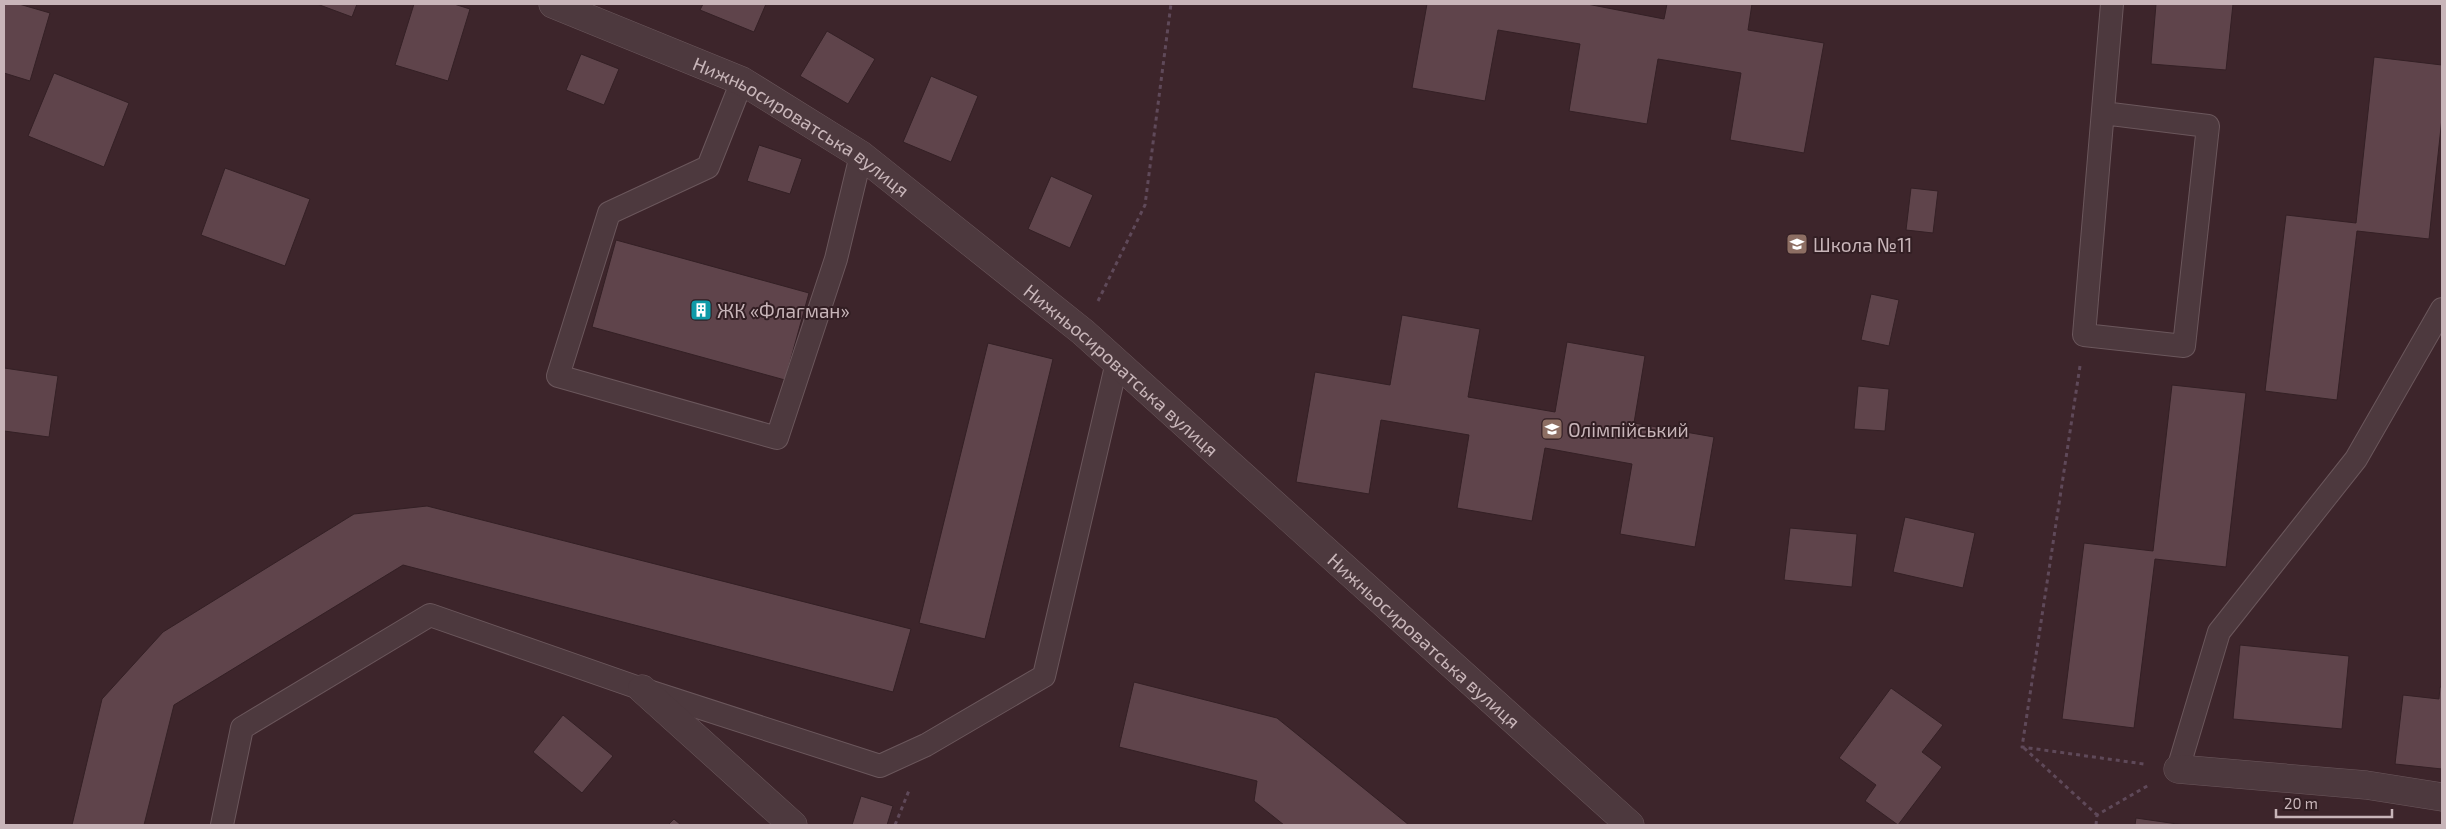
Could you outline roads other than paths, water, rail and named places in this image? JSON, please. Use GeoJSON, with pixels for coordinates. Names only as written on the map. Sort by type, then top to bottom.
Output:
{"type":"FeatureCollection","features":[{"type":"Feature","properties":{"kind":"street","name":"Нижньосироватська вулиця"},"geometry":{"type":"LineString","coordinates":[[553,4],[742,81],[861,155],[1084,332],[1630,825]]}},
{"type":"Feature","properties":{"kind":"street"},"geometry":{"type":"LineString","coordinates":[[642,689],[793,825]]}},
{"type":"Feature","properties":{"kind":"street"},"geometry":{"type":"LineString","coordinates":[[2178,769],[2366,786],[2442,796]]}},
{"type":"Feature","properties":{"kind":"lane"},"geometry":{"type":"LineString","coordinates":[[2103,113],[2208,126],[2184,346],[2084,335],[2112,4]]}},
{"type":"Feature","properties":{"kind":"lane"},"geometry":{"type":"LineString","coordinates":[[742,81],[708,167],[609,213],[558,376],[777,438],[836,259],[861,155]]}},
{"type":"Feature","properties":{"kind":"lane"},"geometry":{"type":"LineString","coordinates":[[2178,769],[2219,632],[2356,459],[2442,309]]}},
{"type":"Feature","properties":{"kind":"lane"},"geometry":{"type":"LineString","coordinates":[[222,825],[242,728],[430,615],[642,689],[880,766],[926,745],[1044,676],[1117,362]]}},
{"type":"Feature","properties":{"kind":"place","name":"Школа №11"},"geometry":{"type":"Point","coordinates":[1797,244]}},
{"type":"Feature","properties":{"kind":"place","name":"ЖК «Флагман»"},"geometry":{"type":"Point","coordinates":[701,310]}},
{"type":"Feature","properties":{"kind":"place","name":"Олімпійський"},"geometry":{"type":"Point","coordinates":[1552,429]}}]}
